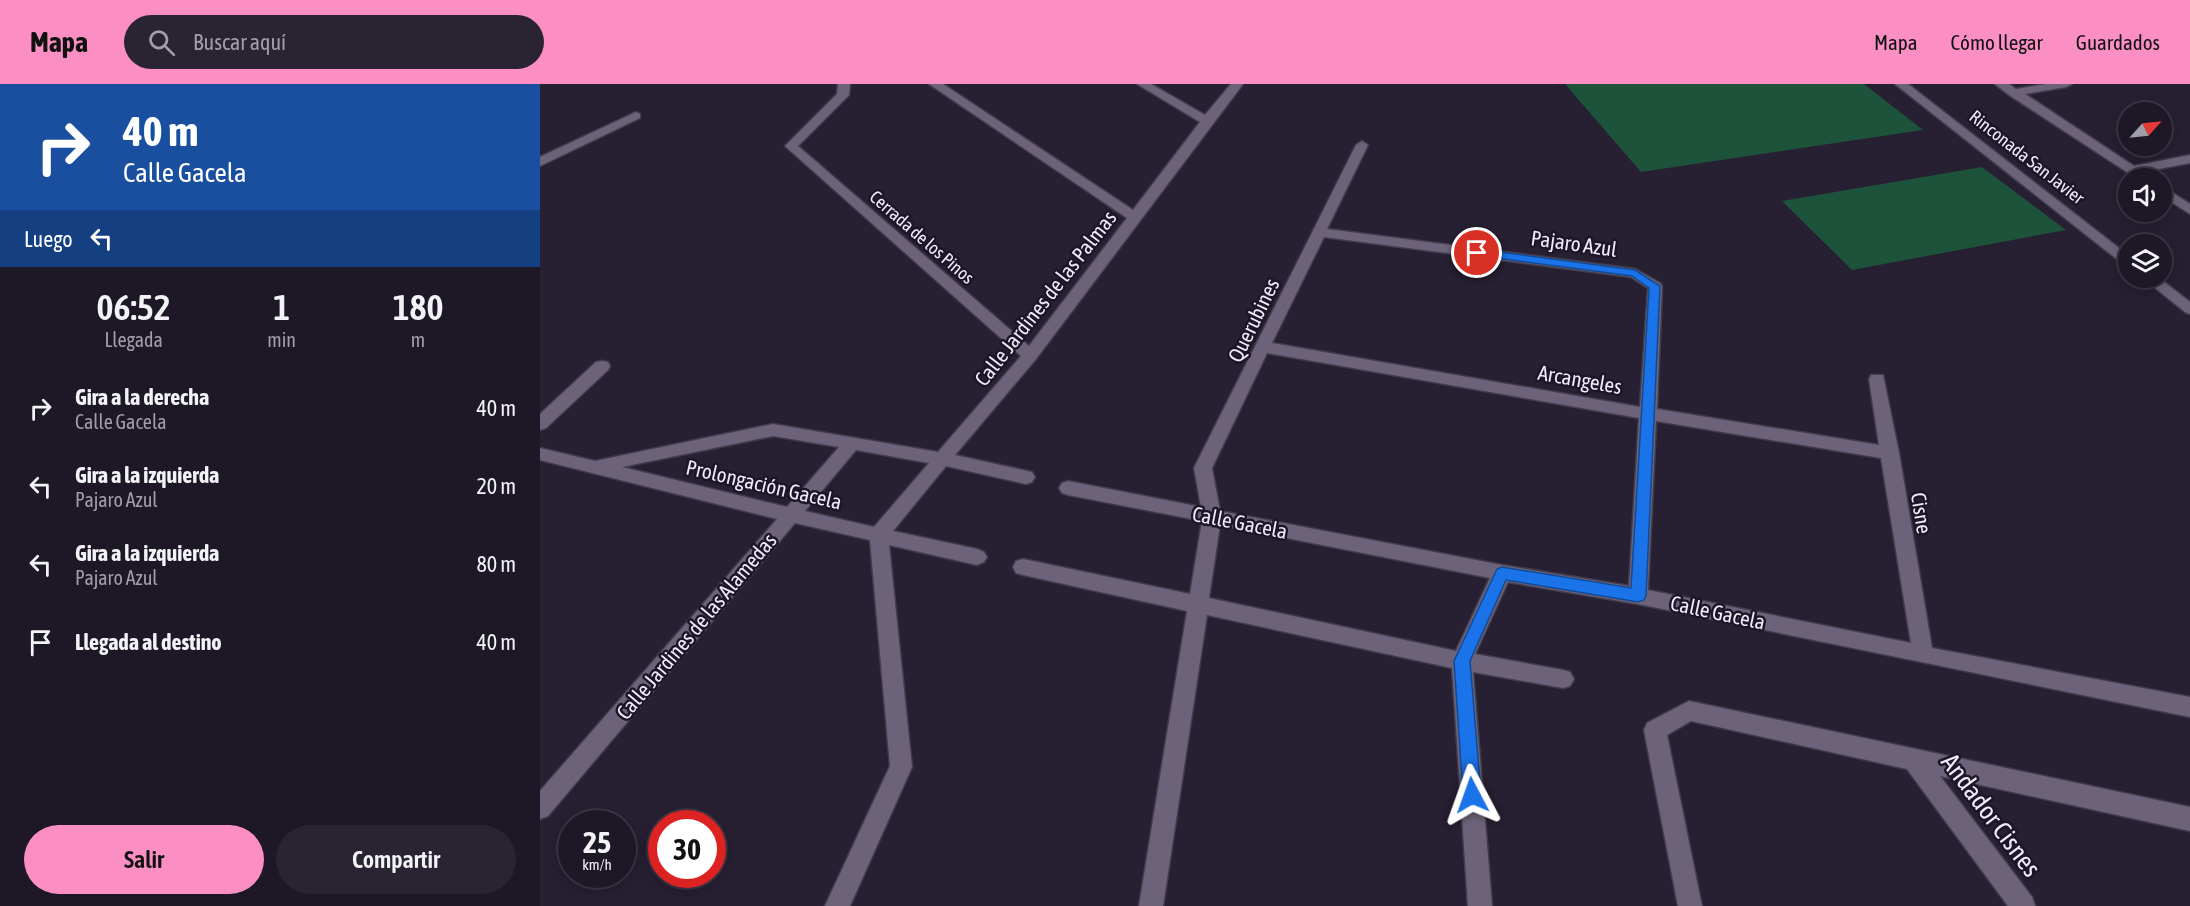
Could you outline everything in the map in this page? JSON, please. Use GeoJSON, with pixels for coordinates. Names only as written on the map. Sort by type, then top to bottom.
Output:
{"type":"FeatureCollection","features":[{"type":"Feature","properties":{"kind":"street","name":"Cerrada de los Pinos"},"geometry":{"type":"LineString","coordinates":[[844,84],[843,95],[791,146],[1030,355]]}},
{"type":"Feature","properties":{"kind":"street"},"geometry":{"type":"LineString","coordinates":[[935,84],[1134,217]]}},
{"type":"Feature","properties":{"kind":"street"},"geometry":{"type":"LineString","coordinates":[[1143,84],[1207,121]]}},
{"type":"Feature","properties":{"kind":"street","name":"Calle Jardines de las Palmas"},"geometry":{"type":"LineString","coordinates":[[879,534],[1030,355],[1237,84]]}},
{"type":"Feature","properties":{"kind":"street","name":"Rinconada San Javier"},"geometry":{"type":"LineString","coordinates":[[1901,84],[2118,253]]}},
{"type":"Feature","properties":{"kind":"street"},"geometry":{"type":"LineString","coordinates":[[2001,84],[2129,168]]}},
{"type":"Feature","properties":{"kind":"street"},"geometry":{"type":"LineString","coordinates":[[2013,93],[2066,84]]}},
{"type":"Feature","properties":{"kind":"street"},"geometry":{"type":"LineString","coordinates":[[540,162],[636,116]]}},
{"type":"Feature","properties":{"kind":"street","name":"Querubines"},"geometry":{"type":"LineString","coordinates":[[1152,906],[1212,517],[1203,468],[1362,145]]}},
{"type":"Feature","properties":{"kind":"street"},"geometry":{"type":"LineString","coordinates":[[2143,168],[2190,159]]}},
{"type":"Feature","properties":{"kind":"street"},"geometry":{"type":"LineString","coordinates":[[2172,197],[2190,210]]}},
{"type":"Feature","properties":{"kind":"street","name":"Pajaro Azul"},"geometry":{"type":"LineString","coordinates":[[1319,232],[1635,273],[1655,286],[1638,596]]}},
{"type":"Feature","properties":{"kind":"street"},"geometry":{"type":"LineString","coordinates":[[2163,288],[2190,309]]}},
{"type":"Feature","properties":{"kind":"street","name":"Arcangeles"},"geometry":{"type":"LineString","coordinates":[[1263,347],[1648,414],[1890,453]]}},
{"type":"Feature","properties":{"kind":"street"},"geometry":{"type":"LineString","coordinates":[[540,424],[602,366]]}},
{"type":"Feature","properties":{"kind":"street","name":"Cisne"},"geometry":{"type":"LineString","coordinates":[[1877,379],[1923,655]]}},
{"type":"Feature","properties":{"kind":"street"},"geometry":{"type":"LineString","coordinates":[[594,466],[773,430],[943,459],[1026,477]]}},
{"type":"Feature","properties":{"kind":"street","name":"Calle Jardines de las Alamedas"},"geometry":{"type":"LineString","coordinates":[[540,808],[852,444]]}},
{"type":"Feature","properties":{"kind":"street","name":"Prolongación Gacela"},"geometry":{"type":"LineString","coordinates":[[540,454],[790,515],[977,557]]}},
{"type":"Feature","properties":{"kind":"street","name":"Calle Gacela"},"geometry":{"type":"LineString","coordinates":[[1068,488],[1502,573],[1638,596],[2190,707]]}},
{"type":"Feature","properties":{"kind":"street"},"geometry":{"type":"LineString","coordinates":[[837,906],[901,766],[879,534]]}},
{"type":"Feature","properties":{"kind":"street"},"geometry":{"type":"LineString","coordinates":[[1023,567],[1462,661],[1563,679]]}},
{"type":"Feature","properties":{"kind":"street"},"geometry":{"type":"LineString","coordinates":[[1480,906],[1462,661],[1502,573]]}},
{"type":"Feature","properties":{"kind":"street"},"geometry":{"type":"LineString","coordinates":[[1690,906],[1655,730],[1689,711],[2190,819]]}},
{"type":"Feature","properties":{"kind":"street","name":"Andador Cisnes"},"geometry":{"type":"LineString","coordinates":[[1913,758],[2023,906]]}},
{"type":"Feature","properties":{"kind":"green space"},"geometry":{"type":"Polygon","coordinates":[[[1565,84],[1864,84],[1923,130],[1641,172],[1565,84]]]}},
{"type":"Feature","properties":{"kind":"green space"},"geometry":{"type":"Polygon","coordinates":[[[1982,167],[2066,230],[1852,270],[1782,201],[1982,167]]]}},
{"type":"Feature","properties":{"kind":"route"},"geometry":{"type":"LineString","coordinates":[[1472,795],[1462,661],[1502,573],[1638,596],[1655,286],[1635,273],[1477,253]]}}]}
